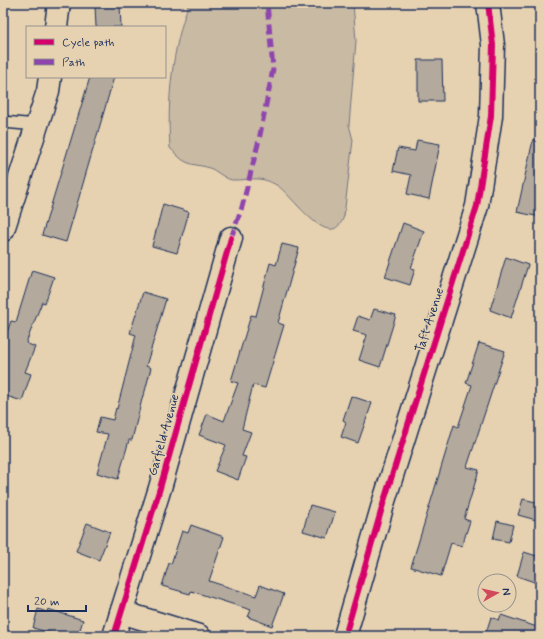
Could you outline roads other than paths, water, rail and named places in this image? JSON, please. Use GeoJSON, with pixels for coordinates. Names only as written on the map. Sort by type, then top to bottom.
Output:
{"type":"FeatureCollection","features":[{"type":"Feature","properties":{"kind":"street"},"geometry":{"type":"LineString","coordinates":[[56,26],[59,3]]}},
{"type":"Feature","properties":{"kind":"street","name":"Taft Avenue"},"geometry":{"type":"LineString","coordinates":[[345,636],[384,501],[477,206],[491,116],[493,45],[488,3]]}},
{"type":"Feature","properties":{"kind":"street"},"geometry":{"type":"LineString","coordinates":[[3,230],[38,124],[48,91],[50,78]]}},
{"type":"Feature","properties":{"kind":"street","name":"Garfield Avenue"},"geometry":{"type":"LineString","coordinates":[[114,636],[160,488],[231,238]]}},
{"type":"Feature","properties":{"kind":"street"},"geometry":{"type":"LineString","coordinates":[[122,612],[199,636]]}},
{"type":"Feature","properties":{"kind":"lane"},"geometry":{"type":"LineString","coordinates":[[3,122],[38,124]]}}]}
